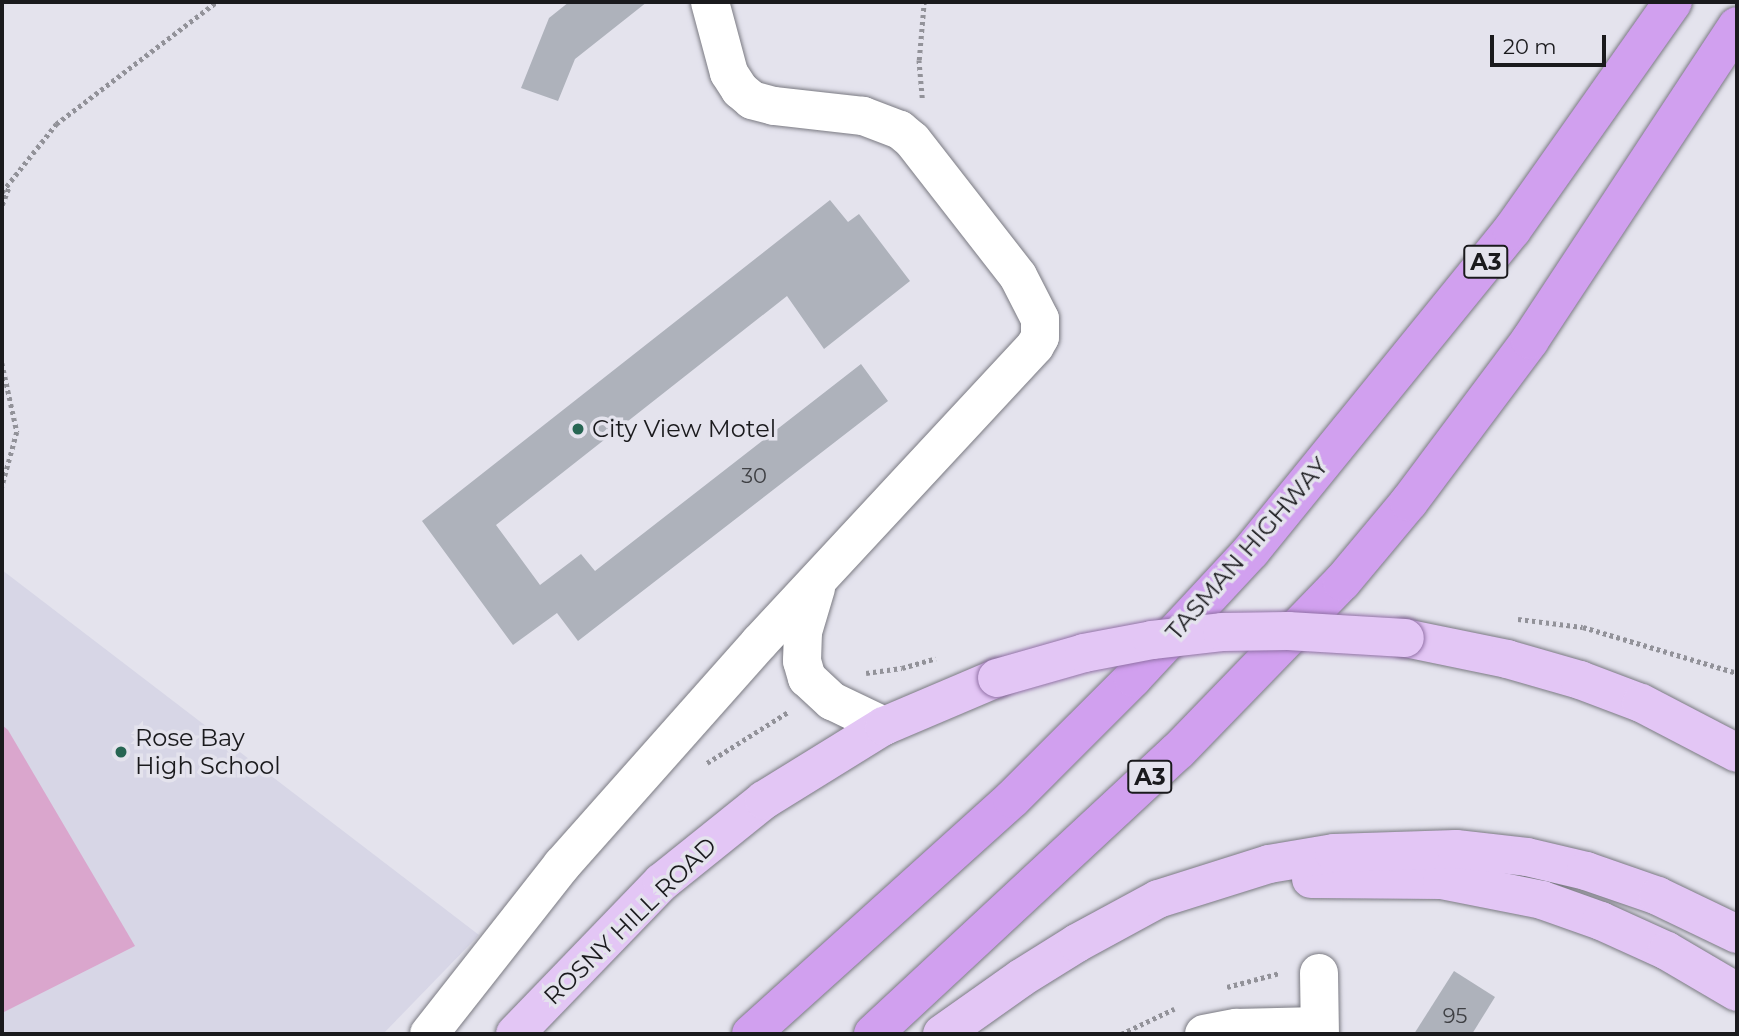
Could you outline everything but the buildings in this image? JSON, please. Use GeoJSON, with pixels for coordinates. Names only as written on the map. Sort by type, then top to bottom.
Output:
{"type":"FeatureCollection","features":[{"type":"Feature","properties":{"kind":"highway","name":"TASMAN HIGHWAY"},"geometry":{"type":"LineString","coordinates":[[751,1034],[1012,799],[1133,678],[1284,511],[1512,230],[1673,2]]}},
{"type":"Feature","properties":{"kind":"highway","name":"A3"},"geometry":{"type":"LineString","coordinates":[[873,1034],[1178,751],[1243,687],[1367,552],[1418,492],[1530,340],[1737,26]]}},
{"type":"Feature","properties":{"kind":"main road","name":"ROSNY HILL ROAD"},"geometry":{"type":"LineString","coordinates":[[516,1034],[617,927],[712,839],[764,800],[884,726],[937,701],[998,678],[1084,653],[1152,640],[1222,632],[1315,632],[1405,638],[1507,659],[1580,680],[1641,703],[1737,754]]}},
{"type":"Feature","properties":{"kind":"main road"},"geometry":{"type":"LineString","coordinates":[[942,1034],[1021,978],[1077,943],[1158,899],[1195,885],[1269,864],[1334,853],[1395,848],[1468,850],[1527,857],[1586,871],[1658,896],[1737,934]]}},
{"type":"Feature","properties":{"kind":"main road"},"geometry":{"type":"LineString","coordinates":[[1077,943],[1184,902],[1277,882],[1326,877],[1442,880],[1542,900],[1601,921],[1667,951],[1737,992]]}},
{"type":"Feature","properties":{"kind":"street"},"geometry":{"type":"LineString","coordinates":[[429,1034],[562,865],[646,769],[1035,346],[1040,337],[1040,319],[1017,276],[927,158],[900,130],[863,116],[774,106],[752,100],[740,90],[729,73],[710,2]]}},
{"type":"Feature","properties":{"kind":"street"},"geometry":{"type":"LineString","coordinates":[[819,580],[803,632],[801,650],[804,670],[818,691],[884,726]]}},
{"type":"Feature","properties":{"kind":"street"},"geometry":{"type":"LineString","coordinates":[[1204,1034],[1236,1028],[1320,1030],[1319,973]]}},
{"type":"Feature","properties":{"kind":"path"},"geometry":{"type":"LineString","coordinates":[[2,192],[56,124],[216,2]]}},
{"type":"Feature","properties":{"kind":"path"},"geometry":{"type":"LineString","coordinates":[[924,2],[919,60],[927,158]]}},
{"type":"Feature","properties":{"kind":"path"},"geometry":{"type":"LineString","coordinates":[[2,205],[9,186]]}},
{"type":"Feature","properties":{"kind":"path"},"geometry":{"type":"LineString","coordinates":[[2,363],[17,432],[2,487]]}},
{"type":"Feature","properties":{"kind":"path"},"geometry":{"type":"LineString","coordinates":[[1506,617],[1583,627],[1737,673]]}},
{"type":"Feature","properties":{"kind":"path"},"geometry":{"type":"LineString","coordinates":[[646,769],[683,778],[841,676],[902,668],[940,657]]}},
{"type":"Feature","properties":{"kind":"shaded area","name":"Rose Bay High School"},"geometry":{"type":"Polygon","coordinates":[[[2,570],[479,935],[383,1034],[2,1034],[2,570]]]}},
{"type":"Feature","properties":{"kind":"shaded area"},"geometry":{"type":"Polygon","coordinates":[[[2,725],[8,730],[135,946],[2,1013],[2,725]]]}},
{"type":"Feature","properties":{"kind":"place","name":"City View Motel"},"geometry":{"type":"Point","coordinates":[578,429]}},
{"type":"Feature","properties":{"kind":"place","name":"Rose Bay High School"},"geometry":{"type":"Point","coordinates":[121,752]}}]}
